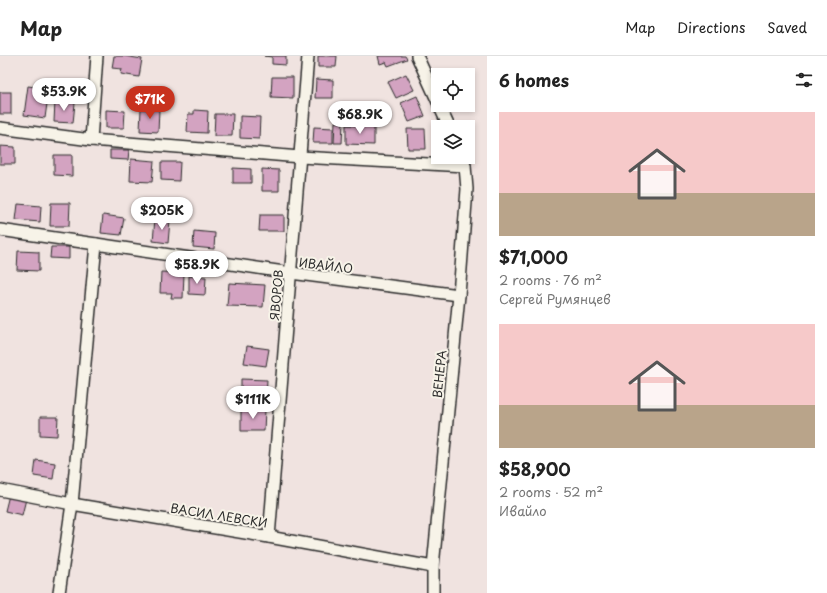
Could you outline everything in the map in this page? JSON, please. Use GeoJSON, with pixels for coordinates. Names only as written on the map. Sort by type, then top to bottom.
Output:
{"type":"FeatureCollection","features":[{"type":"Feature","properties":{"kind":"street"},"geometry":{"type":"LineString","coordinates":[[91,140],[97,56]]}},
{"type":"Feature","properties":{"kind":"street","name":"ЯВОРОВ"},"geometry":{"type":"LineString","coordinates":[[269,537],[308,56]]}},
{"type":"Feature","properties":{"kind":"street"},"geometry":{"type":"LineString","coordinates":[[417,56],[431,87]]}},
{"type":"Feature","properties":{"kind":"street"},"geometry":{"type":"LineString","coordinates":[[0,128],[91,140],[300,157],[431,160]]}},
{"type":"Feature","properties":{"kind":"street","name":"ВЕНЕРА"},"geometry":{"type":"LineString","coordinates":[[433,593],[433,567],[459,295],[467,189],[464,164]]}},
{"type":"Feature","properties":{"kind":"street","name":"ИВАЙЛО"},"geometry":{"type":"LineString","coordinates":[[0,230],[291,273],[459,295]]}},
{"type":"Feature","properties":{"kind":"street"},"geometry":{"type":"LineString","coordinates":[[59,593],[72,504],[96,244]]}},
{"type":"Feature","properties":{"kind":"street","name":"ВАСИЛ ЛЕВСКИ"},"geometry":{"type":"LineString","coordinates":[[0,490],[433,567]]}},
{"type":"Feature","properties":{"kind":"building"},"geometry":{"type":"Polygon","coordinates":[[[114,56],[142,59],[139,77],[121,74],[122,69],[112,68],[114,56]]]}},
{"type":"Feature","properties":{"kind":"building"},"geometry":{"type":"Polygon","coordinates":[[[264,56],[286,56],[286,65],[272,64],[272,57],[264,56]]]}},
{"type":"Feature","properties":{"kind":"building"},"geometry":{"type":"Polygon","coordinates":[[[318,56],[337,56],[336,67],[318,67],[318,56]]]}},
{"type":"Feature","properties":{"kind":"building"},"geometry":{"type":"Polygon","coordinates":[[[378,56],[405,56],[407,59],[388,66],[386,62],[380,64],[378,56]]]}},
{"type":"Feature","properties":{"kind":"building"},"geometry":{"type":"Polygon","coordinates":[[[406,74],[414,90],[396,98],[388,82],[406,74]]]}},
{"type":"Feature","properties":{"kind":"building"},"geometry":{"type":"Polygon","coordinates":[[[272,77],[293,77],[293,98],[271,97],[272,77]]]}},
{"type":"Feature","properties":{"kind":"building"},"geometry":{"type":"Polygon","coordinates":[[[316,79],[333,80],[333,98],[315,98],[316,79]]]}},
{"type":"Feature","properties":{"kind":"building"},"geometry":{"type":"Polygon","coordinates":[[[28,86],[49,89],[45,118],[24,115],[28,86]]]}},
{"type":"Feature","properties":{"kind":"building"},"geometry":{"type":"Polygon","coordinates":[[[0,92],[11,92],[11,114],[0,114],[0,92]]]}},
{"type":"Feature","properties":{"kind":"building"},"geometry":{"type":"Polygon","coordinates":[[[417,96],[425,116],[409,122],[401,103],[417,96]]]}},
{"type":"Feature","properties":{"kind":"building"},"geometry":{"type":"Polygon","coordinates":[[[55,101],[75,103],[73,123],[54,122],[55,101]]]}},
{"type":"Feature","properties":{"kind":"building"},"geometry":{"type":"Polygon","coordinates":[[[141,109],[159,110],[158,132],[140,131],[141,109]]]}},
{"type":"Feature","properties":{"kind":"building"},"geometry":{"type":"Polygon","coordinates":[[[106,110],[125,111],[124,128],[106,128],[106,110]]]}},
{"type":"Feature","properties":{"kind":"building"},"geometry":{"type":"Polygon","coordinates":[[[194,110],[208,111],[207,133],[187,132],[188,114],[194,114],[194,110]]]}},
{"type":"Feature","properties":{"kind":"building"},"geometry":{"type":"Polygon","coordinates":[[[215,114],[233,114],[232,136],[214,136],[215,114]]]}},
{"type":"Feature","properties":{"kind":"building"},"geometry":{"type":"Polygon","coordinates":[[[240,116],[260,117],[259,139],[240,138],[240,116]]]}},
{"type":"Feature","properties":{"kind":"building"},"geometry":{"type":"Polygon","coordinates":[[[335,122],[343,123],[342,143],[334,143],[335,122]]]}},
{"type":"Feature","properties":{"kind":"building"},"geometry":{"type":"Polygon","coordinates":[[[346,125],[374,126],[374,145],[346,144],[346,125]]]}},
{"type":"Feature","properties":{"kind":"building"},"geometry":{"type":"Polygon","coordinates":[[[314,127],[333,128],[333,143],[313,143],[314,127]]]}},
{"type":"Feature","properties":{"kind":"building"},"geometry":{"type":"Polygon","coordinates":[[[407,129],[425,129],[426,149],[408,149],[407,129]]]}},
{"type":"Feature","properties":{"kind":"building"},"geometry":{"type":"Polygon","coordinates":[[[0,146],[15,147],[15,164],[0,164],[0,146]]]}},
{"type":"Feature","properties":{"kind":"building"},"geometry":{"type":"Polygon","coordinates":[[[110,150],[129,150],[128,160],[110,159],[110,150]]]}},
{"type":"Feature","properties":{"kind":"building"},"geometry":{"type":"Polygon","coordinates":[[[54,155],[72,155],[72,176],[54,175],[54,155]]]}},
{"type":"Feature","properties":{"kind":"building"},"geometry":{"type":"Polygon","coordinates":[[[131,159],[154,161],[152,182],[130,181],[131,159]]]}},
{"type":"Feature","properties":{"kind":"building"},"geometry":{"type":"Polygon","coordinates":[[[161,162],[180,162],[179,181],[161,180],[161,162]]]}},
{"type":"Feature","properties":{"kind":"building"},"geometry":{"type":"Polygon","coordinates":[[[233,168],[251,169],[251,183],[233,183],[233,168]]]}},
{"type":"Feature","properties":{"kind":"building"},"geometry":{"type":"Polygon","coordinates":[[[262,169],[279,170],[279,191],[262,191],[262,169]]]}},
{"type":"Feature","properties":{"kind":"building"},"geometry":{"type":"Polygon","coordinates":[[[51,203],[70,203],[69,226],[50,226],[51,203]]]}},
{"type":"Feature","properties":{"kind":"building"},"geometry":{"type":"Polygon","coordinates":[[[18,204],[41,206],[40,222],[16,220],[18,204]]]}},
{"type":"Feature","properties":{"kind":"building"},"geometry":{"type":"Polygon","coordinates":[[[103,215],[124,218],[121,235],[101,233],[103,215]]]}},
{"type":"Feature","properties":{"kind":"building"},"geometry":{"type":"Polygon","coordinates":[[[260,215],[284,215],[284,231],[259,231],[260,215]]]}},
{"type":"Feature","properties":{"kind":"building"},"geometry":{"type":"Polygon","coordinates":[[[155,219],[170,220],[168,243],[153,241],[155,219]]]}},
{"type":"Feature","properties":{"kind":"building"},"geometry":{"type":"Polygon","coordinates":[[[194,231],[215,233],[214,249],[193,247],[194,231]]]}},
{"type":"Feature","properties":{"kind":"building"},"geometry":{"type":"Polygon","coordinates":[[[51,247],[69,247],[69,259],[50,258],[51,247]]]}},
{"type":"Feature","properties":{"kind":"building"},"geometry":{"type":"Polygon","coordinates":[[[18,251],[39,252],[39,271],[17,270],[18,251]]]}},
{"type":"Feature","properties":{"kind":"building"},"geometry":{"type":"Polygon","coordinates":[[[161,272],[184,273],[183,298],[171,298],[172,293],[160,293],[161,272]]]}},
{"type":"Feature","properties":{"kind":"building"},"geometry":{"type":"Polygon","coordinates":[[[189,276],[206,277],[205,295],[189,294],[189,276]]]}},
{"type":"Feature","properties":{"kind":"building"},"geometry":{"type":"Polygon","coordinates":[[[229,283],[265,285],[263,307],[227,306],[229,283]]]}},
{"type":"Feature","properties":{"kind":"building"},"geometry":{"type":"Polygon","coordinates":[[[247,346],[269,349],[266,366],[244,363],[247,346]]]}},
{"type":"Feature","properties":{"kind":"building"},"geometry":{"type":"Polygon","coordinates":[[[241,379],[267,380],[266,400],[241,399],[241,379]]]}},
{"type":"Feature","properties":{"kind":"building"},"geometry":{"type":"Polygon","coordinates":[[[241,409],[265,410],[264,431],[241,431],[241,409]]]}},
{"type":"Feature","properties":{"kind":"building"},"geometry":{"type":"Polygon","coordinates":[[[40,417],[58,417],[57,436],[40,435],[40,417]]]}},
{"type":"Feature","properties":{"kind":"building"},"geometry":{"type":"Polygon","coordinates":[[[36,460],[55,463],[53,479],[34,476],[36,460]]]}},
{"type":"Feature","properties":{"kind":"building"},"geometry":{"type":"Polygon","coordinates":[[[9,495],[26,499],[22,515],[5,511],[9,495]]]}}]}
